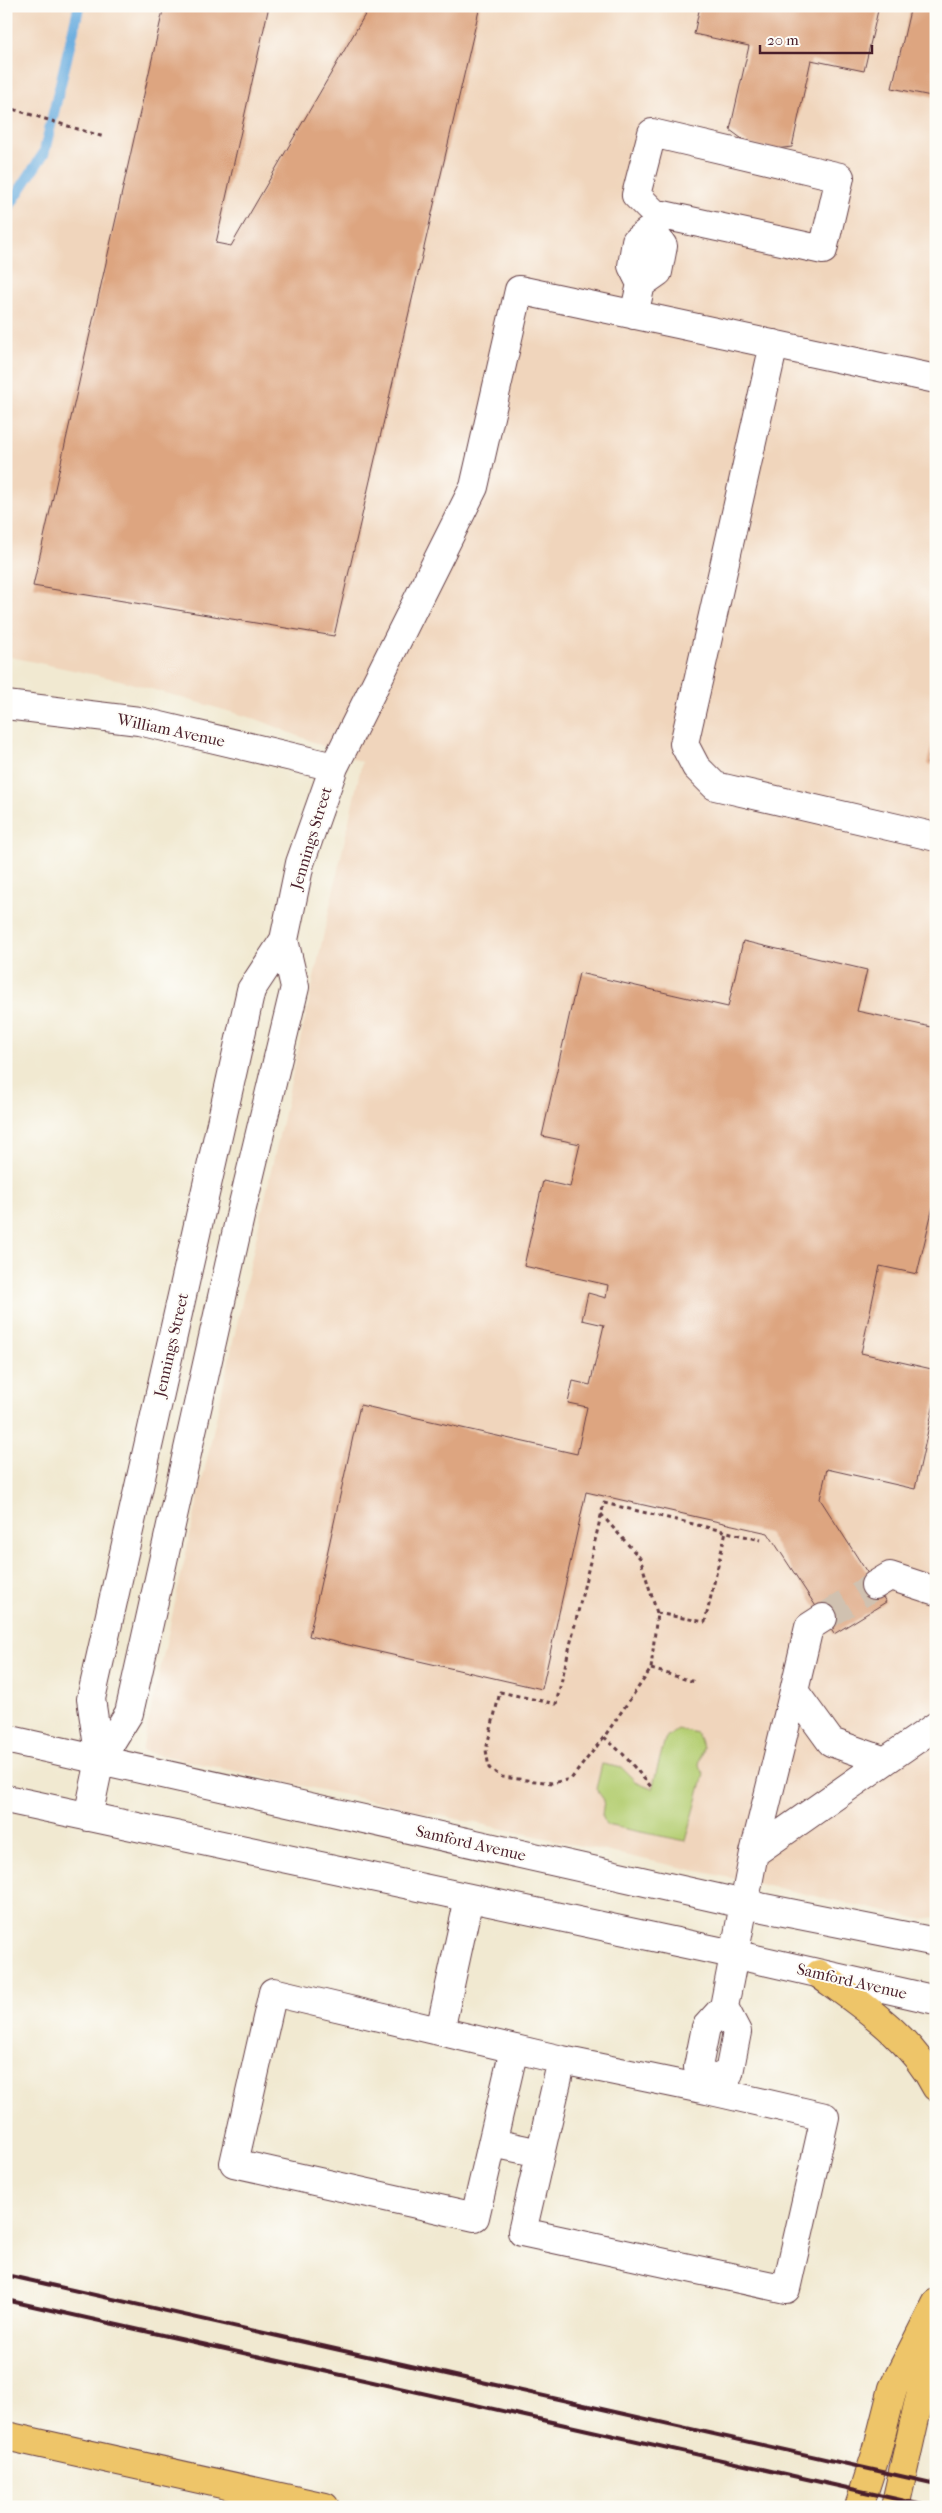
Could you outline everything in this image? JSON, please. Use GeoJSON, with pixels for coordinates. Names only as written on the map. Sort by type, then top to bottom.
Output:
{"type":"FeatureCollection","features":[{"type":"Feature","properties":{"kind":"main road"},"geometry":{"type":"LineString","coordinates":[[819,1974],[875,2015],[907,2044],[936,2087]]}},
{"type":"Feature","properties":{"kind":"main road"},"geometry":{"type":"LineString","coordinates":[[858,2507],[873,2467],[893,2388],[936,2302]]}},
{"type":"Feature","properties":{"kind":"main road"},"geometry":{"type":"LineString","coordinates":[[895,2507],[936,2325]]}},
{"type":"Feature","properties":{"kind":"main road"},"geometry":{"type":"LineString","coordinates":[[6,2436],[324,2507]]}},
{"type":"Feature","properties":{"kind":"street"},"geometry":{"type":"LineString","coordinates":[[653,221],[823,250],[840,178],[652,133],[636,195],[653,221],[663,246],[658,272],[641,284],[634,315],[936,379]]}},
{"type":"Feature","properties":{"kind":"street","name":"Jennings Street"},"geometry":{"type":"LineString","coordinates":[[88,1817],[100,1760],[91,1699],[251,990],[284,940],[300,863],[334,766],[474,487],[519,290],[634,315]]}},
{"type":"Feature","properties":{"kind":"street"},"geometry":{"type":"LineString","coordinates":[[774,344],[684,744],[696,767],[715,786],[936,837]]}},
{"type":"Feature","properties":{"kind":"street","name":"William Avenue"},"geometry":{"type":"LineString","coordinates":[[6,705],[138,721],[334,766]]}},
{"type":"Feature","properties":{"kind":"street","name":"Jennings Street"},"geometry":{"type":"LineString","coordinates":[[100,1760],[129,1714],[241,1212],[295,987],[284,940]]}},
{"type":"Feature","properties":{"kind":"street"},"geometry":{"type":"LineString","coordinates":[[204,1200],[241,1212]]}},
{"type":"Feature","properties":{"kind":"street"},"geometry":{"type":"LineString","coordinates":[[875,1585],[890,1576],[936,1591]]}},
{"type":"Feature","properties":{"kind":"street"},"geometry":{"type":"LineString","coordinates":[[708,2086],[698,2066],[704,2035],[706,2027],[724,2007],[754,1853],[809,1626],[823,1618]]}},
{"type":"Feature","properties":{"kind":"street"},"geometry":{"type":"LineString","coordinates":[[794,1691],[831,1742],[885,1761]]}},
{"type":"Feature","properties":{"kind":"street"},"geometry":{"type":"LineString","coordinates":[[754,1853],[936,1726]]}},
{"type":"Feature","properties":{"kind":"street","name":"Samford Avenue"},"geometry":{"type":"LineString","coordinates":[[6,1739],[744,1904],[936,1942]]}},
{"type":"Feature","properties":{"kind":"street","name":"Samford Avenue"},"geometry":{"type":"LineString","coordinates":[[6,1799],[733,1954],[936,2000]]}},
{"type":"Feature","properties":{"kind":"street"},"geometry":{"type":"LineString","coordinates":[[440,2031],[469,1898]]}},
{"type":"Feature","properties":{"kind":"street"},"geometry":{"type":"LineString","coordinates":[[514,2049],[476,2217],[234,2162],[274,1992],[562,2060],[708,2086],[826,2117],[786,2289],[522,2232],[562,2060]]}},
{"type":"Feature","properties":{"kind":"street"},"geometry":{"type":"LineString","coordinates":[[492,2143],[540,2153]]}},
{"type":"Feature","properties":{"kind":"path"},"geometry":{"type":"LineString","coordinates":[[6,107],[104,137]]}},
{"type":"Feature","properties":{"kind":"path"},"geometry":{"type":"LineString","coordinates":[[601,1514],[640,1558],[656,1613],[652,1668],[604,1737],[571,1779],[552,1783],[502,1777],[489,1768],[486,1750],[500,1692],[556,1704],[601,1514],[604,1503],[762,1540]]}},
{"type":"Feature","properties":{"kind":"path"},"geometry":{"type":"LineString","coordinates":[[656,1613],[705,1622],[726,1531]]}},
{"type":"Feature","properties":{"kind":"path"},"geometry":{"type":"LineString","coordinates":[[652,1668],[695,1682]]}},
{"type":"Feature","properties":{"kind":"path"},"geometry":{"type":"LineString","coordinates":[[604,1737],[624,1754],[652,1789]]}},
{"type":"Feature","properties":{"kind":"shaded area"},"geometry":{"type":"Polygon","coordinates":[[[6,6],[936,6],[936,1917],[921,1919],[142,1751],[362,762],[259,720],[120,680],[6,656],[6,6]]]}},
{"type":"Feature","properties":{"kind":"green space"},"geometry":{"type":"Polygon","coordinates":[[[678,1729],[697,1733],[703,1747],[699,1765],[704,1774],[686,1841],[606,1825],[602,1815],[604,1800],[596,1789],[602,1764],[622,1768],[637,1783],[652,1789],[665,1739],[678,1729]]]}},
{"type":"Feature","properties":{"kind":"building"},"geometry":{"type":"Polygon","coordinates":[[[164,6],[269,6],[216,243],[231,246],[370,6],[480,6],[334,636],[33,586],[164,6]]]}},
{"type":"Feature","properties":{"kind":"building"},"geometry":{"type":"Polygon","coordinates":[[[700,6],[879,6],[864,71],[811,60],[792,147],[775,149],[749,144],[730,130],[749,46],[694,34],[700,6]]]}},
{"type":"Feature","properties":{"kind":"building"},"geometry":{"type":"Polygon","coordinates":[[[911,6],[936,6],[936,97],[892,88],[911,6]]]}},
{"type":"Feature","properties":{"kind":"building"},"geometry":{"type":"Polygon","coordinates":[[[936,727],[936,766],[927,764],[936,727]]]}},
{"type":"Feature","properties":{"kind":"building"},"geometry":{"type":"Polygon","coordinates":[[[743,941],[867,970],[857,1011],[936,1028],[936,1208],[933,1207],[917,1274],[880,1266],[861,1353],[936,1370],[936,1395],[915,1489],[827,1469],[820,1499],[886,1602],[834,1634],[768,1533],[586,1492],[542,1689],[309,1636],[360,1405],[577,1454],[587,1407],[568,1403],[573,1381],[590,1385],[604,1325],[582,1320],[588,1293],[606,1298],[608,1285],[524,1266],[543,1181],[570,1187],[580,1144],[542,1136],[579,973],[728,1007],[743,941]]]}},
{"type":"Feature","properties":{"kind":"waterway"},"geometry":{"type":"LineString","coordinates":[[6,211],[44,153],[79,6]]}},
{"type":"Feature","properties":{"kind":"tunnel"},"geometry":{"type":"LineString","coordinates":[[823,1618],[875,1585]]}},
{"type":"Feature","properties":{"kind":"railway"},"geometry":{"type":"LineString","coordinates":[[6,2275],[936,2484]]}},
{"type":"Feature","properties":{"kind":"railway"},"geometry":{"type":"LineString","coordinates":[[6,2300],[932,2507]]}}]}
